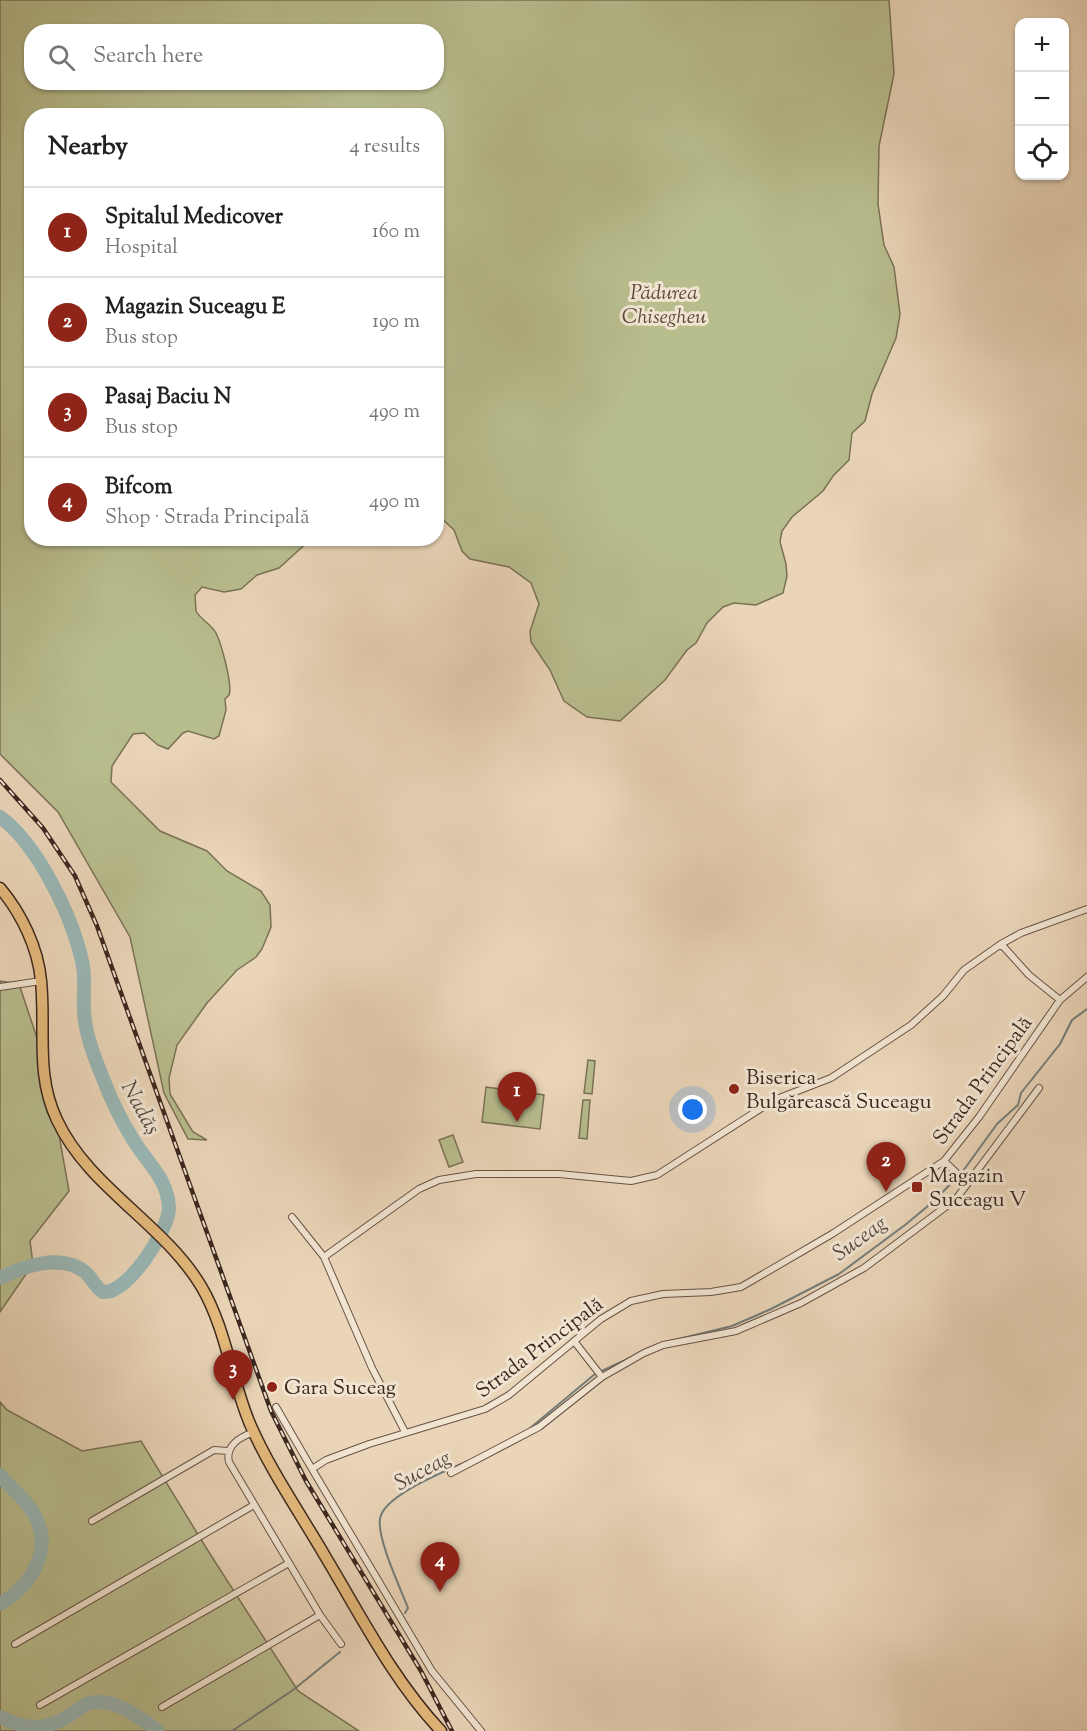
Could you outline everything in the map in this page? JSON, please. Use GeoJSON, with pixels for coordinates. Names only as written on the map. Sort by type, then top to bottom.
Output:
{"type":"FeatureCollection","features":[{"type":"Feature","properties":{"kind":"main road"},"geometry":{"type":"LineString","coordinates":[[0,888],[25,928],[41,981],[42,1064],[47,1095],[57,1122],[85,1162],[179,1257],[210,1305],[237,1390],[254,1432],[394,1670],[441,1731]]}},
{"type":"Feature","properties":{"kind":"street"},"geometry":{"type":"LineString","coordinates":[[324,1257],[419,1189],[439,1180],[476,1174],[559,1174],[631,1181],[657,1175],[774,1100],[831,1078],[911,1025],[943,996],[964,970],[1001,944],[1021,933],[1087,909]]}},
{"type":"Feature","properties":{"kind":"street"},"geometry":{"type":"LineString","coordinates":[[1001,944],[1029,975],[1060,1000]]}},
{"type":"Feature","properties":{"kind":"street","name":"Strada Principală"},"geometry":{"type":"LineString","coordinates":[[312,1469],[326,1460],[405,1431],[453,1421],[491,1406],[509,1395],[610,1312],[639,1299],[671,1293],[722,1291],[754,1281],[947,1163],[1060,1000],[1087,977]]}},
{"type":"Feature","properties":{"kind":"street"},"geometry":{"type":"LineString","coordinates":[[0,987],[41,981]]}},
{"type":"Feature","properties":{"kind":"street"},"geometry":{"type":"LineString","coordinates":[[452,1473],[539,1428],[600,1374],[663,1345],[736,1331],[818,1295],[864,1268],[956,1199],[1039,1088]]}},
{"type":"Feature","properties":{"kind":"street"},"geometry":{"type":"LineString","coordinates":[[947,1163],[967,1183]]}},
{"type":"Feature","properties":{"kind":"street"},"geometry":{"type":"LineString","coordinates":[[292,1217],[324,1257],[372,1368],[405,1431]]}},
{"type":"Feature","properties":{"kind":"street"},"geometry":{"type":"LineString","coordinates":[[574,1341],[600,1374]]}},
{"type":"Feature","properties":{"kind":"street"},"geometry":{"type":"LineString","coordinates":[[276,1407],[439,1682],[482,1731]]}},
{"type":"Feature","properties":{"kind":"street"},"geometry":{"type":"LineString","coordinates":[[254,1432],[236,1441],[228,1451],[229,1462],[320,1615],[341,1644]]}},
{"type":"Feature","properties":{"kind":"street"},"geometry":{"type":"LineString","coordinates":[[92,1521],[214,1450],[228,1451]]}},
{"type":"Feature","properties":{"kind":"street"},"geometry":{"type":"LineString","coordinates":[[15,1644],[254,1505]]}},
{"type":"Feature","properties":{"kind":"street"},"geometry":{"type":"LineString","coordinates":[[40,1705],[289,1563]]}},
{"type":"Feature","properties":{"kind":"street"},"geometry":{"type":"LineString","coordinates":[[162,1707],[320,1615]]}},
{"type":"Feature","properties":{"kind":"green space","name":"Pădurea Chisegheu"},"geometry":{"type":"Polygon","coordinates":[[[0,0],[889,0],[894,74],[879,146],[878,204],[884,245],[894,267],[900,314],[896,338],[872,394],[865,421],[852,433],[849,460],[833,476],[823,491],[792,517],[782,531],[780,542],[787,576],[783,593],[756,605],[734,603],[723,607],[707,623],[696,643],[687,650],[665,680],[620,721],[587,717],[564,701],[550,670],[531,642],[530,631],[539,604],[531,583],[509,567],[470,559],[462,551],[454,530],[444,521],[444,108],[24,108],[24,546],[303,546],[279,568],[257,575],[241,589],[224,592],[202,587],[195,595],[196,611],[216,633],[228,674],[230,690],[225,699],[226,710],[219,736],[214,739],[188,731],[183,733],[168,749],[158,745],[144,733],[133,734],[112,766],[111,782],[160,831],[207,851],[227,871],[261,891],[270,905],[271,927],[262,949],[256,957],[237,970],[207,1003],[177,1045],[169,1078],[170,1094],[193,1132],[207,1140],[188,1139],[164,1093],[130,937],[58,812],[0,754],[0,0]]]}},
{"type":"Feature","properties":{"kind":"green space"},"geometry":{"type":"Polygon","coordinates":[[[0,981],[19,984],[47,1068],[69,1191],[30,1241],[33,1264],[0,1312],[0,981]]]}},
{"type":"Feature","properties":{"kind":"green space"},"geometry":{"type":"Polygon","coordinates":[[[588,1060],[595,1061],[592,1094],[584,1093],[588,1060]]]}},
{"type":"Feature","properties":{"kind":"green space"},"geometry":{"type":"Polygon","coordinates":[[[486,1087],[544,1095],[540,1129],[482,1122],[486,1087]]]}},
{"type":"Feature","properties":{"kind":"green space"},"geometry":{"type":"Polygon","coordinates":[[[583,1100],[590,1100],[587,1139],[579,1138],[583,1100]]]}},
{"type":"Feature","properties":{"kind":"green space"},"geometry":{"type":"Polygon","coordinates":[[[453,1135],[463,1162],[449,1167],[439,1140],[453,1135]]]}},
{"type":"Feature","properties":{"kind":"green space"},"geometry":{"type":"Polygon","coordinates":[[[0,1402],[7,1410],[82,1451],[141,1441],[298,1691],[359,1731],[0,1731],[0,1402]]]}},
{"type":"Feature","properties":{"kind":"waterway","name":"Nadăș"},"geometry":{"type":"LineString","coordinates":[[0,817],[14,829],[40,863],[62,903],[82,961],[85,1020],[94,1055],[121,1119],[161,1180],[169,1208],[162,1231],[145,1259],[134,1273],[113,1290],[103,1292],[85,1272],[65,1263],[42,1263],[0,1278]]}},
{"type":"Feature","properties":{"kind":"waterway","name":"Suceag"},"geometry":{"type":"LineString","coordinates":[[670,1341],[732,1326],[771,1309],[839,1274],[905,1225],[934,1201],[963,1171],[997,1124],[1018,1105],[1021,1093],[1060,1044],[1072,1020],[1087,1009]]}},
{"type":"Feature","properties":{"kind":"waterway","name":"Suceag"},"geometry":{"type":"LineString","coordinates":[[529,1429],[595,1374],[632,1357]]}},
{"type":"Feature","properties":{"kind":"waterway","name":"Suceag"},"geometry":{"type":"LineString","coordinates":[[405,1613],[408,1608],[385,1550],[380,1519],[384,1510],[404,1492],[468,1461]]}},
{"type":"Feature","properties":{"kind":"waterway","name":"Nadăș"},"geometry":{"type":"LineString","coordinates":[[0,1475],[31,1509],[40,1527],[42,1540],[40,1553],[30,1576],[22,1587],[0,1604]]}},
{"type":"Feature","properties":{"kind":"waterway","name":"Suceag"},"geometry":{"type":"LineString","coordinates":[[232,1731],[293,1690],[340,1652]]}},
{"type":"Feature","properties":{"kind":"waterway","name":"Nadăș"},"geometry":{"type":"LineString","coordinates":[[0,1717],[30,1727],[47,1726],[87,1704],[104,1702],[129,1711],[158,1731]]}},
{"type":"Feature","properties":{"kind":"railway"},"geometry":{"type":"LineString","coordinates":[[0,780],[43,828],[75,876],[97,926],[271,1411],[306,1481],[421,1671],[452,1731]]}},
{"type":"Feature","properties":{"kind":"place","name":"Biserica Bulgărească Suceagu"},"geometry":{"type":"Point","coordinates":[734,1089]}},
{"type":"Feature","properties":{"kind":"place","name":"Spitalul Medicover"},"geometry":{"type":"Point","coordinates":[517,1122]}},
{"type":"Feature","properties":{"kind":"place","name":"Magazin Suceagu V"},"geometry":{"type":"Point","coordinates":[917,1187]}},
{"type":"Feature","properties":{"kind":"place","name":"Magazin Suceagu E"},"geometry":{"type":"Point","coordinates":[886,1192]}},
{"type":"Feature","properties":{"kind":"place","name":"Gara Suceag"},"geometry":{"type":"Point","coordinates":[272,1387]}},
{"type":"Feature","properties":{"kind":"place","name":"Pasaj Baciu N"},"geometry":{"type":"Point","coordinates":[233,1400]}},
{"type":"Feature","properties":{"kind":"place","name":"Bifcom"},"geometry":{"type":"Point","coordinates":[440,1592]}}]}
